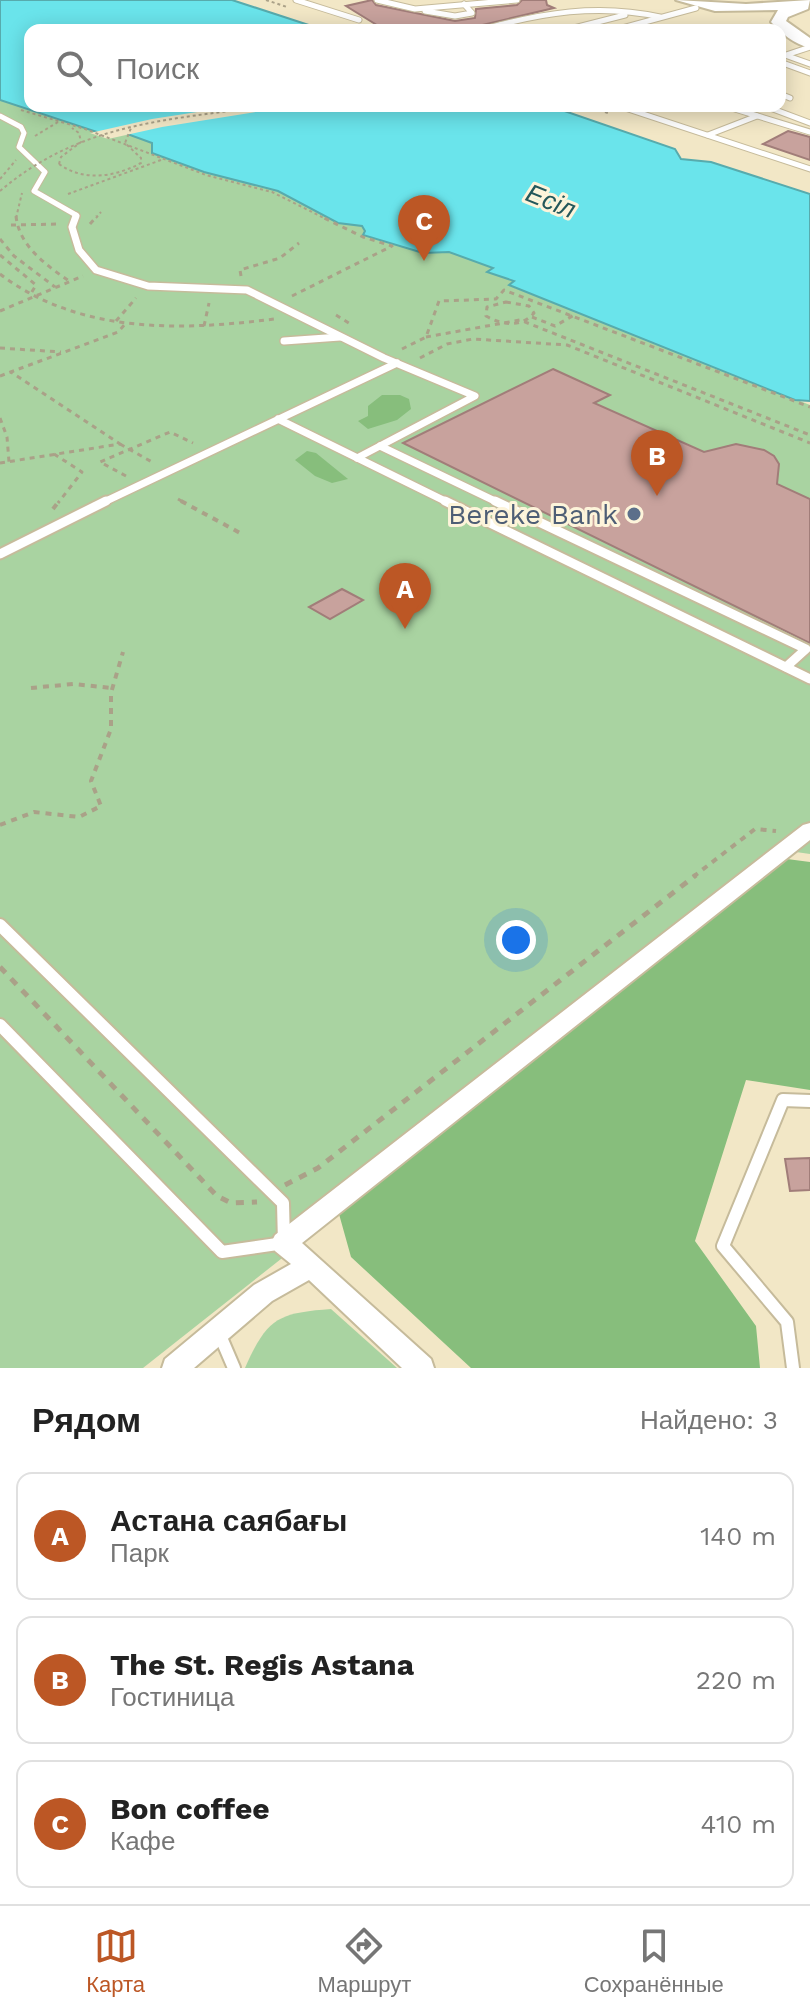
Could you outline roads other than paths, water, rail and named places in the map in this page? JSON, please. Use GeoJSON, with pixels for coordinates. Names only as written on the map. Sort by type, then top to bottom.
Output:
{"type":"FeatureCollection","features":[{"type":"Feature","properties":{"kind":"main road"},"geometry":{"type":"LineString","coordinates":[[672,0],[715,8],[750,10],[810,3]]}},
{"type":"Feature","properties":{"kind":"main road"},"geometry":{"type":"LineString","coordinates":[[690,3],[747,6],[791,0]]}},
{"type":"Feature","properties":{"kind":"main road"},"geometry":{"type":"LineString","coordinates":[[690,3],[742,24]]}},
{"type":"Feature","properties":{"kind":"main road"},"geometry":{"type":"LineString","coordinates":[[780,24],[778,22],[785,12],[810,3]]}},
{"type":"Feature","properties":{"kind":"main road"},"geometry":{"type":"LineString","coordinates":[[786,29],[810,46]]}},
{"type":"Feature","properties":{"kind":"main road"},"geometry":{"type":"LineString","coordinates":[[786,39],[810,46]]}},
{"type":"Feature","properties":{"kind":"street"},"geometry":{"type":"LineString","coordinates":[[421,1368],[284,1243],[807,832]]}},
{"type":"Feature","properties":{"kind":"street"},"geometry":{"type":"LineString","coordinates":[[175,1368],[263,1293],[311,1266]]}},
{"type":"Feature","properties":{"kind":"lane"},"geometry":{"type":"LineString","coordinates":[[296,0],[359,20]]}},
{"type":"Feature","properties":{"kind":"lane"},"geometry":{"type":"LineString","coordinates":[[311,5],[329,0]]}},
{"type":"Feature","properties":{"kind":"lane"},"geometry":{"type":"LineString","coordinates":[[377,0],[449,16],[470,15],[472,13],[464,4]]}},
{"type":"Feature","properties":{"kind":"lane"},"geometry":{"type":"LineString","coordinates":[[415,9],[517,0]]}},
{"type":"Feature","properties":{"kind":"lane"},"geometry":{"type":"LineString","coordinates":[[499,24],[583,3],[636,8],[660,17]]}},
{"type":"Feature","properties":{"kind":"lane"},"geometry":{"type":"LineString","coordinates":[[636,24],[690,3]]}},
{"type":"Feature","properties":{"kind":"lane"},"geometry":{"type":"LineString","coordinates":[[590,24],[625,15]]}},
{"type":"Feature","properties":{"kind":"lane"},"geometry":{"type":"LineString","coordinates":[[786,56],[810,46]]}},
{"type":"Feature","properties":{"kind":"lane"},"geometry":{"type":"LineString","coordinates":[[786,59],[810,64]]}},
{"type":"Feature","properties":{"kind":"lane"},"geometry":{"type":"LineString","coordinates":[[786,60],[810,73]]}},
{"type":"Feature","properties":{"kind":"lane"},"geometry":{"type":"LineString","coordinates":[[637,112],[810,169]]}},
{"type":"Feature","properties":{"kind":"lane"},"geometry":{"type":"LineString","coordinates":[[744,112],[810,132]]}},
{"type":"Feature","properties":{"kind":"lane"},"geometry":{"type":"LineString","coordinates":[[781,112],[810,123]]}},
{"type":"Feature","properties":{"kind":"lane"},"geometry":{"type":"LineString","coordinates":[[0,116],[21,127],[24,133],[19,147],[45,172],[34,191],[76,215],[73,224],[79,250],[96,270],[148,286],[247,290],[384,358],[475,396],[357,458]]}},
{"type":"Feature","properties":{"kind":"lane"},"geometry":{"type":"LineString","coordinates":[[708,135],[757,116]]}},
{"type":"Feature","properties":{"kind":"lane"},"geometry":{"type":"LineString","coordinates":[[284,341],[343,337]]}},
{"type":"Feature","properties":{"kind":"lane"},"geometry":{"type":"LineString","coordinates":[[0,554],[166,471],[400,364]]}},
{"type":"Feature","properties":{"kind":"lane"},"geometry":{"type":"LineString","coordinates":[[278,419],[810,679]]}},
{"type":"Feature","properties":{"kind":"lane"},"geometry":{"type":"LineString","coordinates":[[380,446],[806,649],[786,667]]}},
{"type":"Feature","properties":{"kind":"lane"},"geometry":{"type":"LineString","coordinates":[[0,925],[283,1203],[284,1243],[222,1252],[0,1025]]}},
{"type":"Feature","properties":{"kind":"lane"},"geometry":{"type":"LineString","coordinates":[[793,1368],[787,1322],[723,1246],[783,1100],[810,1101]]}},
{"type":"Feature","properties":{"kind":"lane"},"geometry":{"type":"LineString","coordinates":[[219,1333],[234,1368]]}},
{"type":"Feature","properties":{"kind":"water"},"geometry":{"type":"Polygon","coordinates":[[[0,0],[232,0],[306,24],[24,24],[24,108],[0,100],[0,0]]]}},
{"type":"Feature","properties":{"kind":"water","name":"Есіл"},"geometry":{"type":"Polygon","coordinates":[[[36,112],[567,112],[675,149],[681,159],[711,162],[810,194],[810,401],[795,400],[509,285],[514,281],[487,272],[493,268],[449,252],[423,253],[363,235],[365,231],[362,226],[338,223],[278,191],[204,172],[152,153],[152,143],[122,132],[109,136],[36,112]]]}},
{"type":"Feature","properties":{"kind":"place","name":"Bon coffee"},"geometry":{"type":"Point","coordinates":[424,261]}},
{"type":"Feature","properties":{"kind":"place","name":"The St. Regis Astana"},"geometry":{"type":"Point","coordinates":[657,496]}},
{"type":"Feature","properties":{"kind":"place","name":"Bereke Bank"},"geometry":{"type":"Point","coordinates":[634,514]}},
{"type":"Feature","properties":{"kind":"place","name":"Астана саябағы"},"geometry":{"type":"Point","coordinates":[405,629]}}]}
